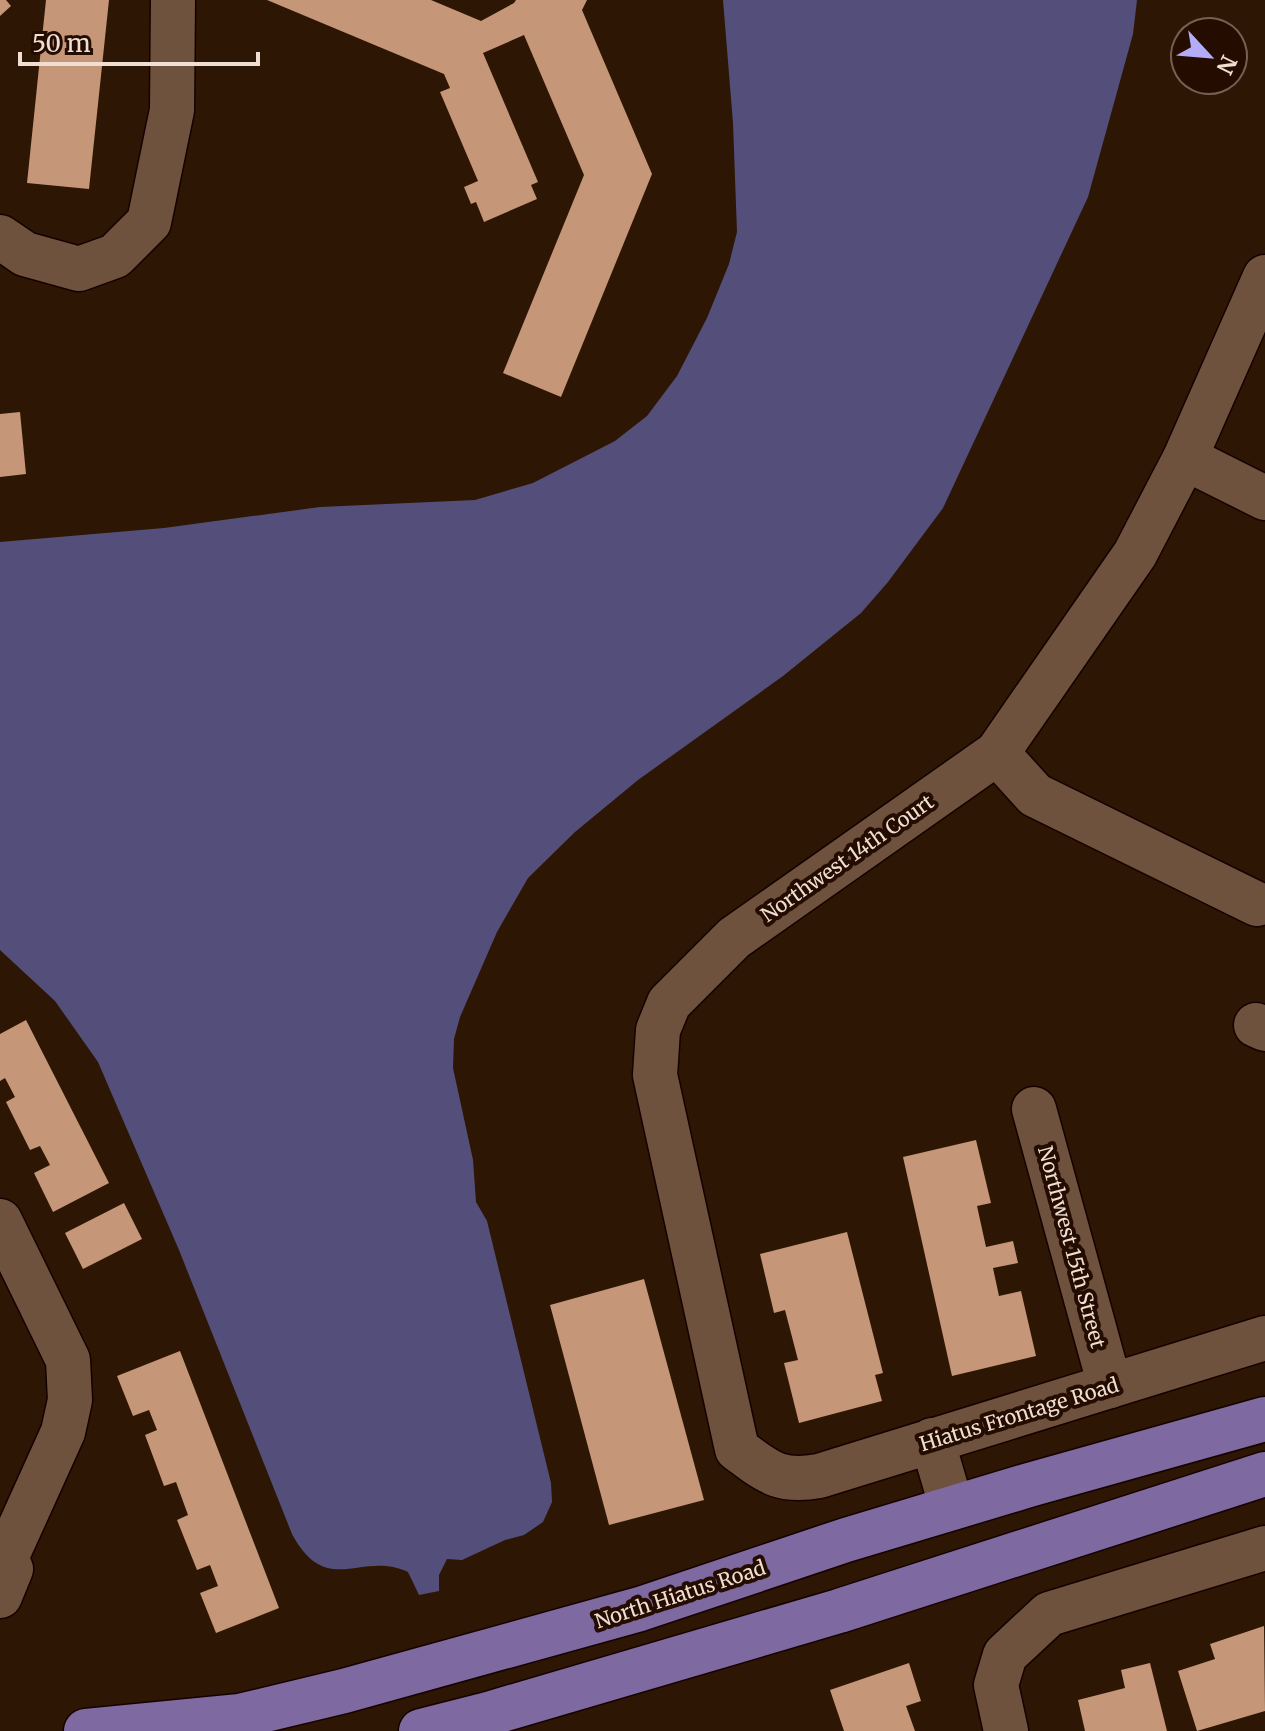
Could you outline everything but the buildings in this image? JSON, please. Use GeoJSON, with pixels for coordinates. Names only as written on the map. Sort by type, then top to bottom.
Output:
{"type":"FeatureCollection","features":[{"type":"Feature","properties":{"kind":"main road","name":"North Hiatus Road"},"geometry":{"type":"LineString","coordinates":[[86,1731],[240,1716],[344,1691],[640,1609],[952,1508],[1265,1419]]}},
{"type":"Feature","properties":{"kind":"main road"},"geometry":{"type":"LineString","coordinates":[[421,1731],[839,1611],[1265,1474]]}},
{"type":"Feature","properties":{"kind":"street"},"geometry":{"type":"LineString","coordinates":[[0,237],[25,254],[79,269],[115,256],[149,222],[172,110],[173,0]]}},
{"type":"Feature","properties":{"kind":"street","name":"Northwest 14th Court"},"geometry":{"type":"LineString","coordinates":[[772,1475],[737,1449],[655,1075],[658,1030],[669,1003],[734,938],[997,753],[1135,554],[1185,458],[1265,277]]}},
{"type":"Feature","properties":{"kind":"street"},"geometry":{"type":"LineString","coordinates":[[1185,458],[1265,498]]}},
{"type":"Feature","properties":{"kind":"street"},"geometry":{"type":"LineString","coordinates":[[997,753],[1035,795],[1257,904]]}},
{"type":"Feature","properties":{"kind":"street","name":"Northwest 15th Street"},"geometry":{"type":"LineString","coordinates":[[1034,1109],[1110,1386]]}},
{"type":"Feature","properties":{"kind":"street"},"geometry":{"type":"LineString","coordinates":[[0,1221],[68,1360],[70,1400],[63,1432],[2,1571]]}},
{"type":"Feature","properties":{"kind":"street","name":"Hiatus Frontage Road"},"geometry":{"type":"LineString","coordinates":[[772,1475],[796,1480],[819,1476],[1265,1338]]}},
{"type":"Feature","properties":{"kind":"street"},"geometry":{"type":"LineString","coordinates":[[932,1440],[952,1508]]}},
{"type":"Feature","properties":{"kind":"street"},"geometry":{"type":"LineString","coordinates":[[1006,1731],[996,1685],[1005,1655],[1049,1614],[1265,1548]]}},
{"type":"Feature","properties":{"kind":"shaded area"},"geometry":{"type":"Polygon","coordinates":[[[723,0],[1137,0],[1133,34],[1088,197],[943,508],[861,613],[783,676],[638,780],[575,832],[528,878],[497,932],[460,1017],[454,1039],[453,1068],[473,1160],[476,1202],[487,1221],[551,1483],[552,1502],[543,1522],[524,1535],[505,1540],[462,1560],[447,1559],[439,1575],[439,1591],[419,1595],[408,1572],[375,1566],[332,1569],[318,1564],[305,1553],[292,1534],[179,1250],[98,1062],[55,1001],[0,950],[0,542],[164,528],[320,507],[475,500],[533,483],[615,441],[647,416],[677,376],[707,318],[729,264],[737,232],[733,123],[723,0]]]}}]}
